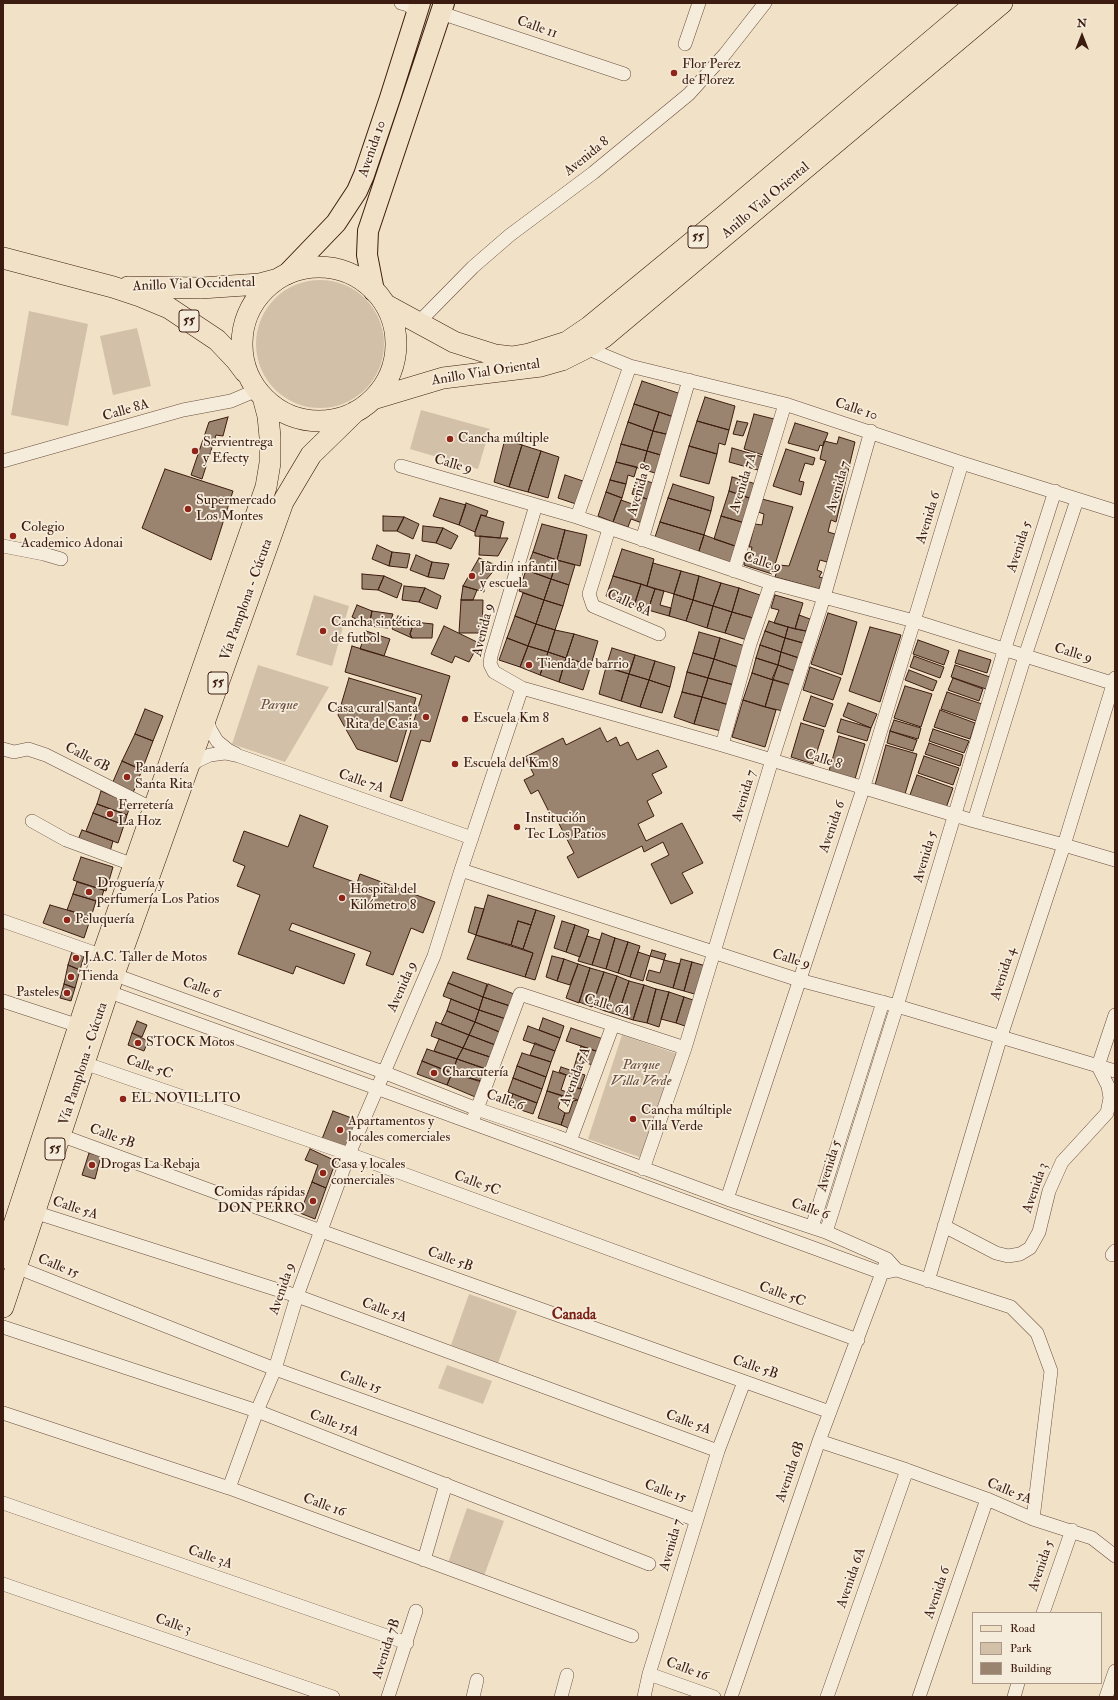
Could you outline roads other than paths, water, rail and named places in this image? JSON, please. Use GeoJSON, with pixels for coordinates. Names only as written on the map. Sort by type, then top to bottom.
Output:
{"type":"FeatureCollection","features":[{"type":"Feature","properties":{"kind":"highway","name":"Anillo Vial Oriental"},"geometry":{"type":"LineString","coordinates":[[380,298],[418,323],[454,342],[494,355],[512,357],[529,354],[567,342],[589,327],[718,221],[976,3]]}},
{"type":"Feature","properties":{"kind":"highway","name":"Anillo Vial Oriental"},"geometry":{"type":"LineString","coordinates":[[373,399],[443,378],[541,366],[562,360],[586,348],[610,332],[1002,3]]}},
{"type":"Feature","properties":{"kind":"highway","name":"Anillo Vial Occidental"},"geometry":{"type":"LineString","coordinates":[[3,258],[114,287],[169,308],[217,340],[236,360],[256,388]]}},
{"type":"Feature","properties":{"kind":"highway","name":"55"},"geometry":{"type":"LineString","coordinates":[[324,267],[343,271],[360,279],[380,298],[393,321],[396,338],[396,354],[391,371],[386,381],[373,399],[355,412],[340,418],[323,421],[306,420],[290,416],[275,408],[256,388],[243,362],[241,347],[242,331],[246,316],[253,302],[263,290],[281,277],[306,268],[324,267]]}},
{"type":"Feature","properties":{"kind":"highway","name":"Anillo Vial Occidental"},"geometry":{"type":"LineString","coordinates":[[114,287],[201,288],[260,284],[281,277]]}},
{"type":"Feature","properties":{"kind":"highway","name":"Vía Pamplona - Cúcuta"},"geometry":{"type":"LineString","coordinates":[[8,1253],[34,1212],[60,1135],[84,1063],[103,975],[134,865],[266,487],[270,464],[268,416],[256,388]]}},
{"type":"Feature","properties":{"kind":"highway","name":"Vía Pamplona - Cúcuta"},"geometry":{"type":"LineString","coordinates":[[3,1307],[8,1253],[79,1026],[103,975],[186,772],[282,502],[311,455],[355,412]]}},
{"type":"Feature","properties":{"kind":"main road","name":"Avenida 10"},"geometry":{"type":"LineString","coordinates":[[281,277],[336,224],[357,191],[364,175],[390,98],[412,6]]}},
{"type":"Feature","properties":{"kind":"main road","name":"Avenida 10"},"geometry":{"type":"LineString","coordinates":[[380,298],[367,255],[366,242],[368,232],[442,8]]}},
{"type":"Feature","properties":{"kind":"street"},"geometry":{"type":"LineString","coordinates":[[685,44],[699,3]]}},
{"type":"Feature","properties":{"kind":"street","name":"Avenida 8"},"geometry":{"type":"LineString","coordinates":[[418,323],[473,267],[510,235],[593,173],[689,94],[725,54],[764,3]]}},
{"type":"Feature","properties":{"kind":"street","name":"Calle 11"},"geometry":{"type":"LineString","coordinates":[[442,8],[624,74]]}},
{"type":"Feature","properties":{"kind":"street","name":"Calle 10"},"geometry":{"type":"LineString","coordinates":[[586,348],[630,366],[785,404],[871,431],[962,463],[1115,511]]}},
{"type":"Feature","properties":{"kind":"street"},"geometry":{"type":"LineString","coordinates":[[577,517],[630,366]]}},
{"type":"Feature","properties":{"kind":"street","name":"Avenida 8"},"geometry":{"type":"LineString","coordinates":[[642,540],[689,380]]}},
{"type":"Feature","properties":{"kind":"street","name":"Calle 8A"},"geometry":{"type":"LineString","coordinates":[[3,461],[183,410],[231,401],[256,388]]}},
{"type":"Feature","properties":{"kind":"street","name":"Avenida 7A"},"geometry":{"type":"LineString","coordinates":[[734,571],[785,404]]}},
{"type":"Feature","properties":{"kind":"street","name":"Avenida 7"},"geometry":{"type":"LineString","coordinates":[[643,1169],[685,1048],[772,760],[824,597],[871,431]]}},
{"type":"Feature","properties":{"kind":"street","name":"Avenida 6"},"geometry":{"type":"LineString","coordinates":[[727,1199],[863,789],[962,463]]}},
{"type":"Feature","properties":{"kind":"street","name":"Calle 9"},"geometry":{"type":"LineString","coordinates":[[401,466],[577,517],[771,583],[914,621],[1004,651],[1114,682]]}},
{"type":"Feature","properties":{"kind":"street","name":"Avenida 5"},"geometry":{"type":"LineString","coordinates":[[826,1232],[897,1006],[1054,491]]}},
{"type":"Feature","properties":{"kind":"street"},"geometry":{"type":"LineString","coordinates":[[974,821],[1025,656],[1077,500]]}},
{"type":"Feature","properties":{"kind":"street","name":"Avenida 9"},"geometry":{"type":"LineString","coordinates":[[229,1488],[257,1411],[275,1369],[297,1296],[349,1154],[376,1088],[434,956],[522,688],[494,672],[490,664],[491,656],[536,505]]}},
{"type":"Feature","properties":{"kind":"street","name":"Calle 8A"},"geometry":{"type":"LineString","coordinates":[[609,529],[590,594],[590,599],[593,606],[659,634]]}},
{"type":"Feature","properties":{"kind":"street"},"geometry":{"type":"LineString","coordinates":[[3,546],[61,559]]}},
{"type":"Feature","properties":{"kind":"street"},"geometry":{"type":"LineString","coordinates":[[722,745],[750,644],[771,583]]}},
{"type":"Feature","properties":{"kind":"street","name":"Avenida 4"},"geometry":{"type":"LineString","coordinates":[[928,1281],[1001,1036],[1064,845],[1114,682]]}},
{"type":"Feature","properties":{"kind":"street","name":"Calle 8"},"geometry":{"type":"LineString","coordinates":[[522,688],[722,745],[863,789],[1115,860]]}},
{"type":"Feature","properties":{"kind":"street","name":"Calle 7A"},"geometry":{"type":"LineString","coordinates":[[206,716],[210,729],[217,741],[228,750],[240,756],[472,838]]}},
{"type":"Feature","properties":{"kind":"street","name":"Calle 6B"},"geometry":{"type":"LineString","coordinates":[[3,750],[14,752],[28,749],[46,755],[154,810]]}},
{"type":"Feature","properties":{"kind":"street","name":"Calle 7A"},"geometry":{"type":"LineString","coordinates":[[186,772],[197,761],[210,755],[225,753],[240,756]]}},
{"type":"Feature","properties":{"kind":"street"},"geometry":{"type":"LineString","coordinates":[[32,821],[66,840],[134,865]]}},
{"type":"Feature","properties":{"kind":"street","name":"Calle 9"},"geometry":{"type":"LineString","coordinates":[[461,870],[799,980],[897,1006],[1115,1071]]}},
{"type":"Feature","properties":{"kind":"street","name":"Calle 6"},"geometry":{"type":"LineString","coordinates":[[3,921],[103,975],[376,1088],[882,1273]]}},
{"type":"Feature","properties":{"kind":"street","name":"Calle 6"},"geometry":{"type":"LineString","coordinates":[[103,975],[383,1072],[477,1109],[570,1141],[643,1169],[826,1232],[887,1259],[897,1270],[1011,1307],[1037,1333],[1051,1371],[1033,1519]]}},
{"type":"Feature","properties":{"kind":"street","name":"Calle 6A"},"geometry":{"type":"LineString","coordinates":[[477,1109],[520,994],[685,1048]]}},
{"type":"Feature","properties":{"kind":"street"},"geometry":{"type":"LineString","coordinates":[[3,1001],[79,1026]]}},
{"type":"Feature","properties":{"kind":"street","name":"Avenida 5"},"geometry":{"type":"LineString","coordinates":[[812,1227],[883,1002]]}},
{"type":"Feature","properties":{"kind":"street"},"geometry":{"type":"LineString","coordinates":[[1098,1066],[1115,1015]]}},
{"type":"Feature","properties":{"kind":"street","name":"Avenida 7A"},"geometry":{"type":"LineString","coordinates":[[570,1141],[613,1025]]}},
{"type":"Feature","properties":{"kind":"street","name":"Calle 5C"},"geometry":{"type":"LineString","coordinates":[[84,1063],[349,1154],[858,1340]]}},
{"type":"Feature","properties":{"kind":"street","name":"Avenida 3"},"geometry":{"type":"LineString","coordinates":[[944,1226],[996,1253],[1008,1256],[1020,1254],[1030,1248],[1039,1232],[1049,1191],[1062,1162],[1107,1113],[1110,1098],[1108,1086],[1098,1066]]}},
{"type":"Feature","properties":{"kind":"street"},"geometry":{"type":"LineString","coordinates":[[472,1122],[477,1109]]}},
{"type":"Feature","properties":{"kind":"street","name":"Calle 5B"},"geometry":{"type":"LineString","coordinates":[[60,1135],[321,1231],[830,1412]]}},
{"type":"Feature","properties":{"kind":"street"},"geometry":{"type":"LineString","coordinates":[[550,1151],[556,1136]]}},
{"type":"Feature","properties":{"kind":"street","name":"Calle 5A"},"geometry":{"type":"LineString","coordinates":[[34,1212],[297,1296],[718,1451]]}},
{"type":"Feature","properties":{"kind":"street","name":"Calle 15"},"geometry":{"type":"LineString","coordinates":[[8,1253],[275,1369],[696,1520]]}},
{"type":"Feature","properties":{"kind":"street","name":"Avenida 6B"},"geometry":{"type":"LineString","coordinates":[[731,1697],[819,1441],[887,1259]]}},
{"type":"Feature","properties":{"kind":"street"},"geometry":{"type":"LineString","coordinates":[[882,1273],[897,1270]]}},
{"type":"Feature","properties":{"kind":"street","name":"Calle 15A"},"geometry":{"type":"LineString","coordinates":[[3,1327],[257,1411],[649,1564]]}},
{"type":"Feature","properties":{"kind":"street","name":"Avenida 7"},"geometry":{"type":"LineString","coordinates":[[644,1697],[649,1674],[696,1520],[718,1451],[744,1382]]}},
{"type":"Feature","properties":{"kind":"street","name":"Calle 16"},"geometry":{"type":"LineString","coordinates":[[3,1413],[229,1488],[632,1636]]}},
{"type":"Feature","properties":{"kind":"street","name":"Calle 5A"},"geometry":{"type":"LineString","coordinates":[[819,1441],[907,1470],[987,1499],[1033,1519],[1072,1530],[1092,1538],[1115,1556]]}},
{"type":"Feature","properties":{"kind":"street","name":"Avenida 6A"},"geometry":{"type":"LineString","coordinates":[[827,1697],[907,1470]]}},
{"type":"Feature","properties":{"kind":"street"},"geometry":{"type":"LineString","coordinates":[[424,1560],[446,1484]]}},
{"type":"Feature","properties":{"kind":"street","name":"Avenida 6"},"geometry":{"type":"LineString","coordinates":[[919,1697],[987,1499]]}},
{"type":"Feature","properties":{"kind":"street","name":"Calle 3A"},"geometry":{"type":"LineString","coordinates":[[3,1503],[406,1643]]}},
{"type":"Feature","properties":{"kind":"street","name":"Avenida 5"},"geometry":{"type":"LineString","coordinates":[[1043,1612],[1072,1530]]}},
{"type":"Feature","properties":{"kind":"street","name":"Calle 3"},"geometry":{"type":"LineString","coordinates":[[3,1584],[333,1697]]}},
{"type":"Feature","properties":{"kind":"street","name":"Avenida 7B"},"geometry":{"type":"LineString","coordinates":[[388,1697],[416,1611]]}},
{"type":"Feature","properties":{"kind":"street"},"geometry":{"type":"LineString","coordinates":[[1106,1697],[1115,1671]]}},
{"type":"Feature","properties":{"kind":"street","name":"Calle 16"},"geometry":{"type":"LineString","coordinates":[[649,1674],[714,1697]]}},
{"type":"Feature","properties":{"kind":"street"},"geometry":{"type":"LineString","coordinates":[[561,1697],[567,1675]]}},
{"type":"Feature","properties":{"kind":"street"},"geometry":{"type":"LineString","coordinates":[[473,1697],[477,1680]]}},
{"type":"Feature","properties":{"kind":"street"},"geometry":{"type":"LineString","coordinates":[[1014,1697],[1018,1684]]}},
{"type":"Feature","properties":{"kind":"place","name":"Flor Perez de Florez"},"geometry":{"type":"Point","coordinates":[674,73]}},
{"type":"Feature","properties":{"kind":"place","name":"Cancha múltiple"},"geometry":{"type":"Point","coordinates":[450,439]}},
{"type":"Feature","properties":{"kind":"place","name":"Servientrega y Efecty"},"geometry":{"type":"Point","coordinates":[195,451]}},
{"type":"Feature","properties":{"kind":"place","name":"Supermercado Los Montes"},"geometry":{"type":"Point","coordinates":[188,509]}},
{"type":"Feature","properties":{"kind":"place","name":"Colegio Academico Adonai"},"geometry":{"type":"Point","coordinates":[13,536]}},
{"type":"Feature","properties":{"kind":"place","name":"Jardin infantil y escuela"},"geometry":{"type":"Point","coordinates":[472,576]}},
{"type":"Feature","properties":{"kind":"place","name":"Cancha sintética de futbol"},"geometry":{"type":"Point","coordinates":[323,631]}},
{"type":"Feature","properties":{"kind":"place","name":"Tienda de barrio"},"geometry":{"type":"Point","coordinates":[529,665]}},
{"type":"Feature","properties":{"kind":"place","name":"Casa cural Santa Rita de Casia"},"geometry":{"type":"Point","coordinates":[426,717]}},
{"type":"Feature","properties":{"kind":"place","name":"Escuela Km 8"},"geometry":{"type":"Point","coordinates":[465,719]}},
{"type":"Feature","properties":{"kind":"place","name":"Escuela del Km 8"},"geometry":{"type":"Point","coordinates":[455,764]}},
{"type":"Feature","properties":{"kind":"place","name":"Panadería Santa Rita"},"geometry":{"type":"Point","coordinates":[127,777]}},
{"type":"Feature","properties":{"kind":"place","name":"Ferretería La Hoz"},"geometry":{"type":"Point","coordinates":[110,814]}},
{"type":"Feature","properties":{"kind":"place","name":"Institución Tec Los Patios"},"geometry":{"type":"Point","coordinates":[517,827]}},
{"type":"Feature","properties":{"kind":"place","name":"Droguería y perfumería Los Patios"},"geometry":{"type":"Point","coordinates":[89,892]}},
{"type":"Feature","properties":{"kind":"place","name":"Hospital del Kilómetro 8"},"geometry":{"type":"Point","coordinates":[342,898]}},
{"type":"Feature","properties":{"kind":"place","name":"Peluquería"},"geometry":{"type":"Point","coordinates":[67,920]}},
{"type":"Feature","properties":{"kind":"place","name":"J.A.C. Taller de Motos"},"geometry":{"type":"Point","coordinates":[76,958]}},
{"type":"Feature","properties":{"kind":"place","name":"Tienda"},"geometry":{"type":"Point","coordinates":[71,977]}},
{"type":"Feature","properties":{"kind":"place","name":"Pasteles"},"geometry":{"type":"Point","coordinates":[67,993]}},
{"type":"Feature","properties":{"kind":"place","name":"STOCK Motos"},"geometry":{"type":"Point","coordinates":[138,1043]}},
{"type":"Feature","properties":{"kind":"place","name":"Charcutería"},"geometry":{"type":"Point","coordinates":[434,1073]}},
{"type":"Feature","properties":{"kind":"place","name":"EL NOVILLITO"},"geometry":{"type":"Point","coordinates":[123,1099]}},
{"type":"Feature","properties":{"kind":"place","name":"Cancha múltiple Villa Verde"},"geometry":{"type":"Point","coordinates":[633,1119]}},
{"type":"Feature","properties":{"kind":"place","name":"Apartamentos y locales comerciales"},"geometry":{"type":"Point","coordinates":[340,1130]}},
{"type":"Feature","properties":{"kind":"place","name":"Drogas La Rebaja"},"geometry":{"type":"Point","coordinates":[92,1165]}},
{"type":"Feature","properties":{"kind":"place","name":"Casa y locales comerciales"},"geometry":{"type":"Point","coordinates":[323,1173]}},
{"type":"Feature","properties":{"kind":"place","name":"Comidas rápidas DON PERRO"},"geometry":{"type":"Point","coordinates":[313,1201]}},
{"type":"Feature","properties":{"kind":"district","name":"Canada"},"geometry":{"type":"Point","coordinates":[574,1316]}},
{"type":"Feature","properties":{"kind":"park label","name":"Parque"},"geometry":{"type":"Point","coordinates":[279,706]}},
{"type":"Feature","properties":{"kind":"park label","name":"Parque Villa Verde"},"geometry":{"type":"Point","coordinates":[641,1074]}}]}
